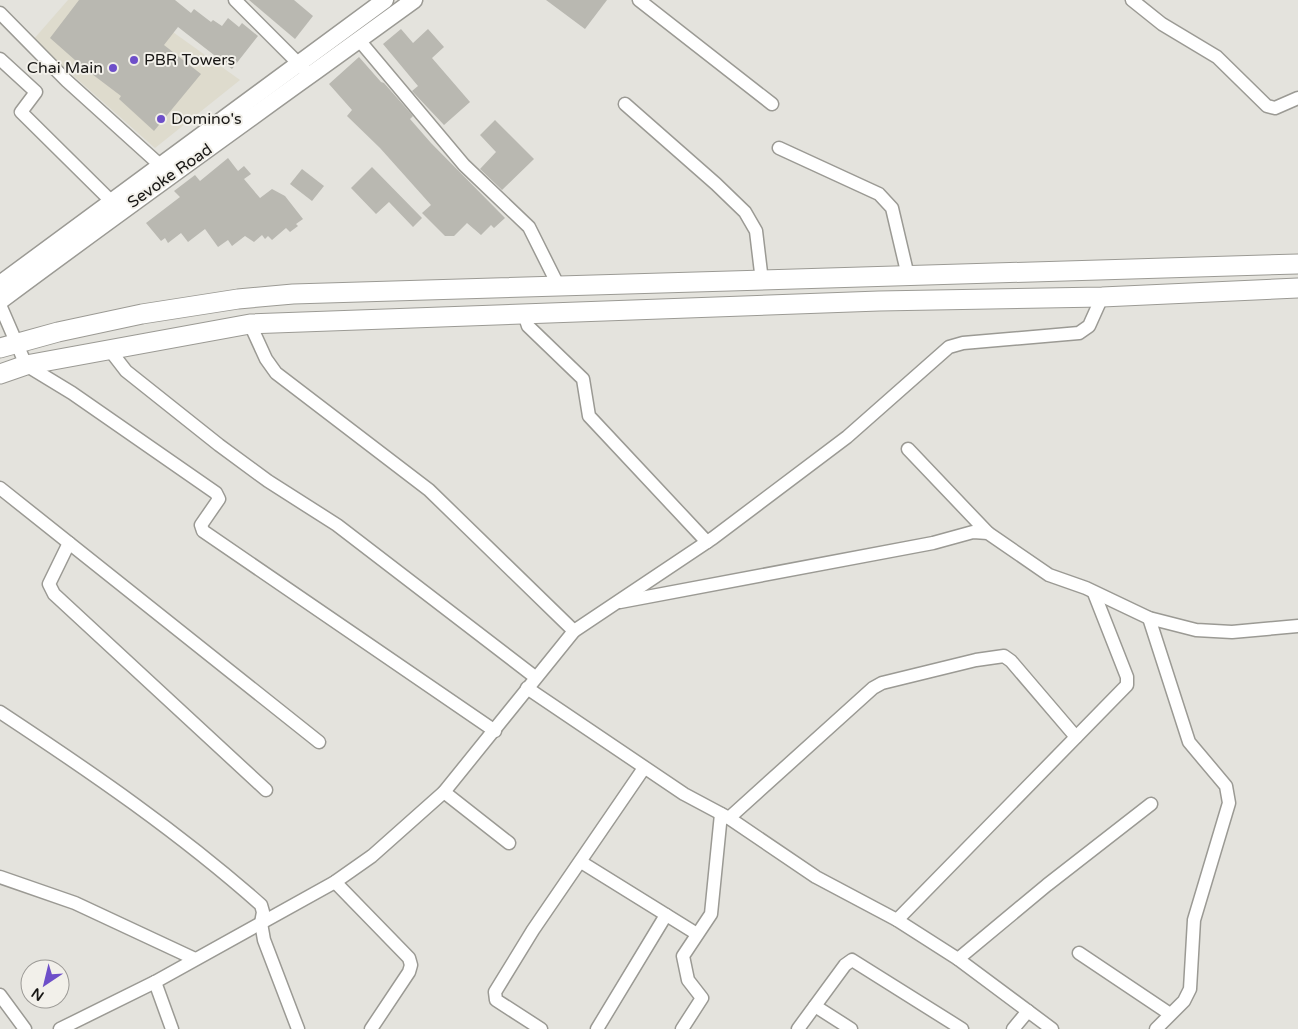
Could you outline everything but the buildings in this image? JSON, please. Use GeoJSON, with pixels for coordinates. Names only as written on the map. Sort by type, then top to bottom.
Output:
{"type":"FeatureCollection","features":[{"type":"Feature","properties":{"kind":"highway"},"geometry":{"type":"LineString","coordinates":[[8,345],[142,314],[238,299],[378,290],[559,287],[1298,264]]}},
{"type":"Feature","properties":{"kind":"highway"},"geometry":{"type":"LineString","coordinates":[[0,374],[26,365],[250,324],[869,301],[1102,297],[1298,288]]}},
{"type":"Feature","properties":{"kind":"main road","name":"Sevoke Road"},"geometry":{"type":"LineString","coordinates":[[0,300],[305,70],[385,0]]}},
{"type":"Feature","properties":{"kind":"main road","name":"Sevoke Road"},"geometry":{"type":"LineString","coordinates":[[0,284],[160,165],[305,70],[359,40],[414,0]]}},
{"type":"Feature","properties":{"kind":"street"},"geometry":{"type":"LineString","coordinates":[[235,0],[305,70]]}},
{"type":"Feature","properties":{"kind":"street"},"geometry":{"type":"LineString","coordinates":[[639,0],[772,104]]}},
{"type":"Feature","properties":{"kind":"street"},"geometry":{"type":"LineString","coordinates":[[1132,0],[1162,24],[1217,57],[1267,106],[1275,108],[1298,98]]}},
{"type":"Feature","properties":{"kind":"street"},"geometry":{"type":"LineString","coordinates":[[0,13],[67,81],[160,165]]}},
{"type":"Feature","properties":{"kind":"street"},"geometry":{"type":"LineString","coordinates":[[359,40],[464,165],[529,227],[559,287]]}},
{"type":"Feature","properties":{"kind":"street"},"geometry":{"type":"LineString","coordinates":[[0,59],[36,92],[21,112],[111,201]]}},
{"type":"Feature","properties":{"kind":"street"},"geometry":{"type":"LineString","coordinates":[[626,104],[745,212],[756,231],[762,281]]}},
{"type":"Feature","properties":{"kind":"street"},"geometry":{"type":"LineString","coordinates":[[779,148],[884,197],[892,208],[908,276]]}},
{"type":"Feature","properties":{"kind":"street"},"geometry":{"type":"LineString","coordinates":[[60,1029],[155,982],[260,924],[335,882],[372,856],[444,792],[574,631],[707,542],[848,437],[949,347],[963,343],[1079,333],[1089,326],[1102,297]]}},
{"type":"Feature","properties":{"kind":"street"},"geometry":{"type":"LineString","coordinates":[[0,304],[8,345],[26,365],[72,393],[216,493],[219,499],[201,524],[203,531],[495,731]]}},
{"type":"Feature","properties":{"kind":"street"},"geometry":{"type":"LineString","coordinates":[[524,314],[528,326],[583,379],[589,416],[707,542]]}},
{"type":"Feature","properties":{"kind":"street"},"geometry":{"type":"LineString","coordinates":[[250,324],[266,359],[276,372],[429,490],[574,631]]}},
{"type":"Feature","properties":{"kind":"street"},"geometry":{"type":"LineString","coordinates":[[109,350],[126,371],[219,445],[260,475],[337,525],[535,677]]}},
{"type":"Feature","properties":{"kind":"street"},"geometry":{"type":"LineString","coordinates":[[908,448],[988,533],[1049,575],[1148,618],[1196,630],[1232,632],[1298,626]]}},
{"type":"Feature","properties":{"kind":"street"},"geometry":{"type":"LineString","coordinates":[[0,488],[318,742]]}},
{"type":"Feature","properties":{"kind":"street"},"geometry":{"type":"LineString","coordinates":[[615,603],[933,543],[973,532],[988,533]]}},
{"type":"Feature","properties":{"kind":"street"},"geometry":{"type":"LineString","coordinates":[[69,543],[49,584],[54,594],[266,790]]}},
{"type":"Feature","properties":{"kind":"street"},"geometry":{"type":"LineString","coordinates":[[897,920],[1128,684],[1094,593]]}},
{"type":"Feature","properties":{"kind":"street"},"geometry":{"type":"LineString","coordinates":[[1148,618],[1186,734],[1197,753],[1226,786],[1229,795],[1220,838],[1194,920],[1190,989],[1184,1001],[1156,1029]]}},
{"type":"Feature","properties":{"kind":"street"},"geometry":{"type":"LineString","coordinates":[[682,1029],[702,998],[688,980],[683,958],[711,912],[725,816],[873,688],[882,683],[976,660],[1004,656],[1012,661],[1076,737]]}},
{"type":"Feature","properties":{"kind":"street"},"geometry":{"type":"LineString","coordinates":[[527,688],[644,768],[684,794],[725,816],[816,877],[897,920],[958,959],[1052,1029]]}},
{"type":"Feature","properties":{"kind":"street"},"geometry":{"type":"LineString","coordinates":[[0,712],[121,793],[212,862],[261,906],[263,912],[260,924],[264,940],[298,1029]]}},
{"type":"Feature","properties":{"kind":"street"},"geometry":{"type":"LineString","coordinates":[[541,1029],[496,1000],[494,995],[533,930],[644,768]]}},
{"type":"Feature","properties":{"kind":"street"},"geometry":{"type":"LineString","coordinates":[[444,792],[509,842]]}},
{"type":"Feature","properties":{"kind":"street"},"geometry":{"type":"LineString","coordinates":[[958,959],[1047,885],[1151,804]]}},
{"type":"Feature","properties":{"kind":"street"},"geometry":{"type":"LineString","coordinates":[[580,862],[696,934]]}},
{"type":"Feature","properties":{"kind":"street"},"geometry":{"type":"LineString","coordinates":[[0,877],[75,903],[195,959]]}},
{"type":"Feature","properties":{"kind":"street"},"geometry":{"type":"LineString","coordinates":[[335,882],[409,958],[411,965],[410,972],[372,1029]]}},
{"type":"Feature","properties":{"kind":"street"},"geometry":{"type":"LineString","coordinates":[[597,1029],[666,916]]}},
{"type":"Feature","properties":{"kind":"street"},"geometry":{"type":"LineString","coordinates":[[1079,953],[1170,1014]]}},
{"type":"Feature","properties":{"kind":"street"},"geometry":{"type":"LineString","coordinates":[[798,1029],[845,965],[852,960],[962,1029]]}},
{"type":"Feature","properties":{"kind":"street"},"geometry":{"type":"LineString","coordinates":[[155,982],[172,1029]]}},
{"type":"Feature","properties":{"kind":"street"},"geometry":{"type":"LineString","coordinates":[[0,995],[25,1029]]}},
{"type":"Feature","properties":{"kind":"street"},"geometry":{"type":"LineString","coordinates":[[815,1006],[851,1029]]}},
{"type":"Feature","properties":{"kind":"street"},"geometry":{"type":"LineString","coordinates":[[1013,1029],[1028,1011]]}},
{"type":"Feature","properties":{"kind":"shaded area","name":"PBR Towers"},"geometry":{"type":"Polygon","coordinates":[[[68,0],[128,0],[240,80],[155,148],[33,40],[68,0]]]}},
{"type":"Feature","properties":{"kind":"place","name":"PBR Towers"},"geometry":{"type":"Point","coordinates":[134,60]}},
{"type":"Feature","properties":{"kind":"place","name":"Chai Main"},"geometry":{"type":"Point","coordinates":[113,68]}},
{"type":"Feature","properties":{"kind":"place","name":"Domino's"},"geometry":{"type":"Point","coordinates":[161,119]}}]}
